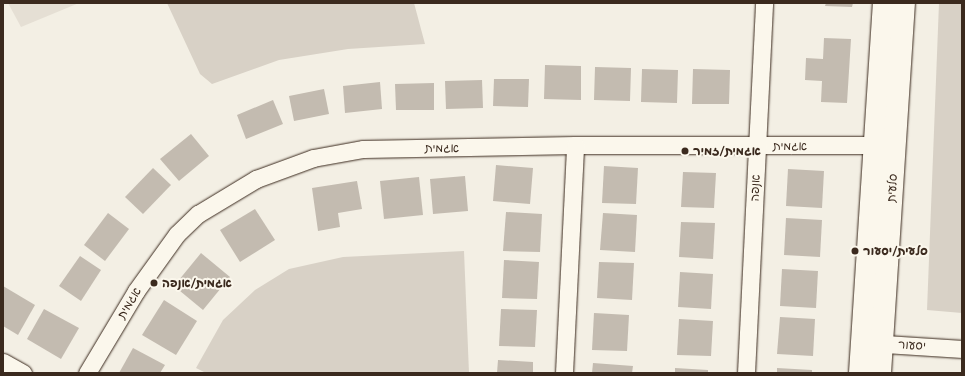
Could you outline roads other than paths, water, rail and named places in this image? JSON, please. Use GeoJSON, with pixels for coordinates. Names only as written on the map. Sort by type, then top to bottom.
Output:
{"type":"FeatureCollection","features":[{"type":"Feature","properties":{"kind":"street","name":"אנפה"},"geometry":{"type":"LineString","coordinates":[[746,373],[764,3]]}},
{"type":"Feature","properties":{"kind":"street","name":"סלעית"},"geometry":{"type":"LineString","coordinates":[[884,3],[885,145]]}},
{"type":"Feature","properties":{"kind":"street","name":"סלעית"},"geometry":{"type":"LineString","coordinates":[[860,373],[872,343],[885,145],[904,3]]}},
{"type":"Feature","properties":{"kind":"street","name":"אגמית"},"geometry":{"type":"LineString","coordinates":[[87,373],[157,258],[177,234],[198,214],[256,179],[313,158],[363,149],[574,145],[885,145]]}},
{"type":"Feature","properties":{"kind":"street"},"geometry":{"type":"LineString","coordinates":[[564,373],[574,145]]}},
{"type":"Feature","properties":{"kind":"street","name":"סלעית"},"geometry":{"type":"LineString","coordinates":[[872,343],[880,373]]}},
{"type":"Feature","properties":{"kind":"street","name":"יסעור"},"geometry":{"type":"LineString","coordinates":[[872,343],[962,349]]}},
{"type":"Feature","properties":{"kind":"street"},"geometry":{"type":"LineString","coordinates":[[3,362],[23,373]]}},
{"type":"Feature","properties":{"kind":"place","name":"אגמית/זמיר"},"geometry":{"type":"Point","coordinates":[685,151]}},
{"type":"Feature","properties":{"kind":"place","name":"סלעית/יסעור"},"geometry":{"type":"Point","coordinates":[855,251]}},
{"type":"Feature","properties":{"kind":"place","name":"אגמית/אנפה"},"geometry":{"type":"Point","coordinates":[154,283]}}]}
